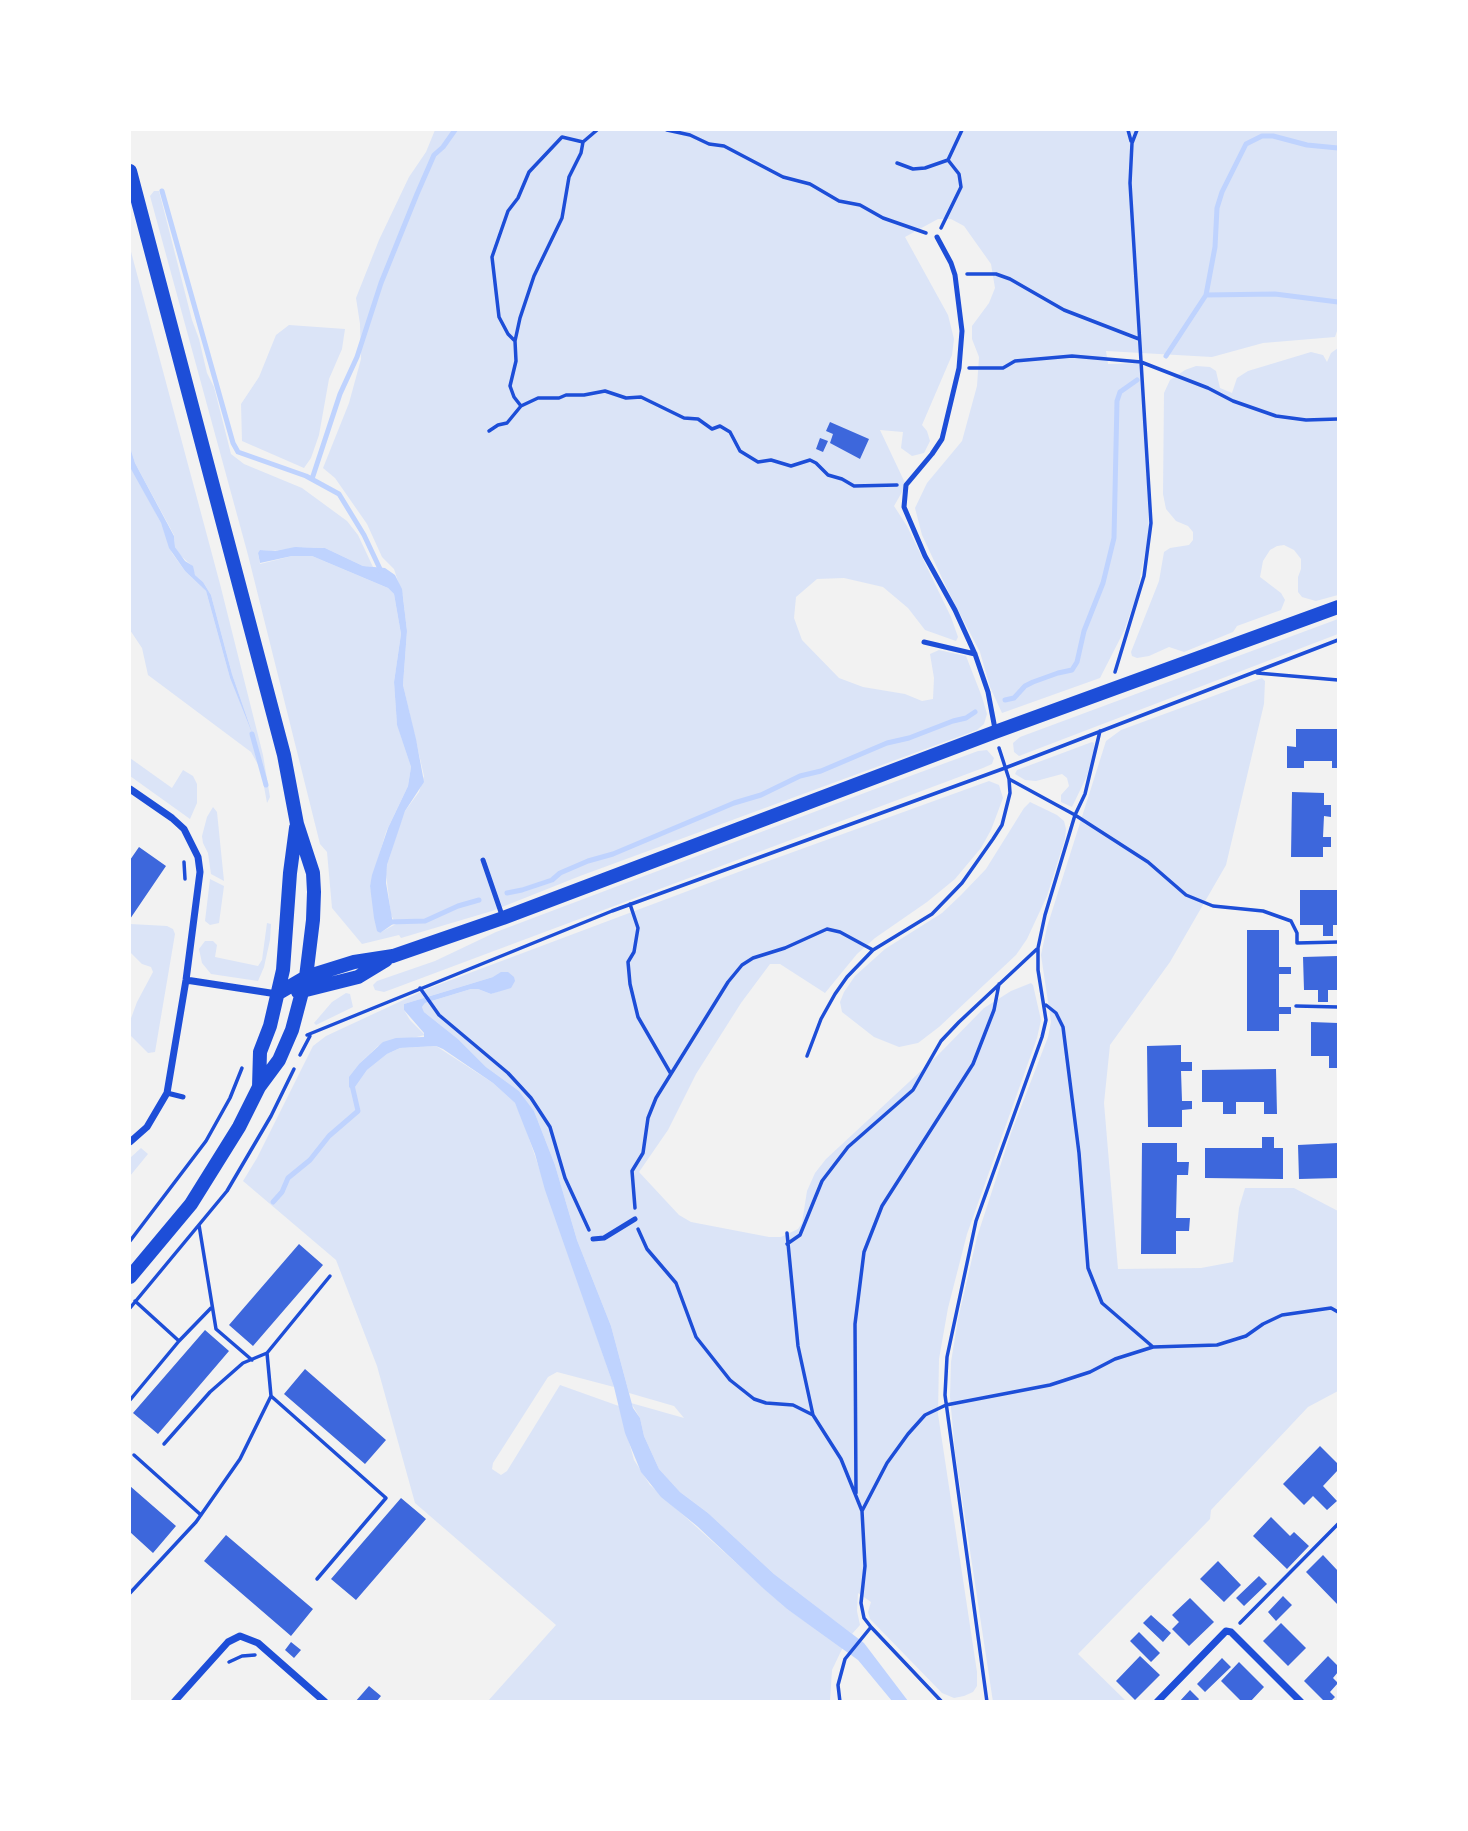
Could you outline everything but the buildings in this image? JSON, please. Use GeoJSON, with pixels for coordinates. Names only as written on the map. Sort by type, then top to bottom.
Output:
{"type":"FeatureCollection","features":[{"type":"Feature","properties":{"kind":"main road"},"geometry":{"type":"LineString","coordinates":[[130,172],[278,730],[293,793],[297,824],[313,873],[313,920],[304,984],[292,1031],[279,1060],[258,1087],[230,1143],[191,1204],[130,1277]]}},
{"type":"Feature","properties":{"kind":"main road"},"geometry":{"type":"LineString","coordinates":[[277,994],[304,984],[358,977],[393,956],[503,918],[995,732],[1339,607]]}},
{"type":"Feature","properties":{"kind":"main road"},"geometry":{"type":"LineString","coordinates":[[258,1087],[260,1052],[270,1026],[283,970],[290,873],[297,824]]}},
{"type":"Feature","properties":{"kind":"street"},"geometry":{"type":"LineString","coordinates":[[130,789],[184,829],[198,857],[198,893],[167,1093],[147,1127],[130,1142]]}},
{"type":"Feature","properties":{"kind":"street"},"geometry":{"type":"LineString","coordinates":[[186,980],[277,994]]}},
{"type":"Feature","properties":{"kind":"street"},"geometry":{"type":"LineString","coordinates":[[1157,1702],[1226,1631],[1231,1632],[1301,1702]]}},
{"type":"Feature","properties":{"kind":"street"},"geometry":{"type":"LineString","coordinates":[[174,1702],[228,1642],[240,1636],[258,1643],[325,1702]]}},
{"type":"Feature","properties":{"kind":"lane"},"geometry":{"type":"LineString","coordinates":[[937,237],[955,275],[962,331],[960,368],[942,439],[906,485],[904,507],[925,556],[955,610],[975,654],[988,692],[995,732]]}},
{"type":"Feature","properties":{"kind":"lane"},"geometry":{"type":"LineString","coordinates":[[924,642],[975,654]]}},
{"type":"Feature","properties":{"kind":"lane"},"geometry":{"type":"LineString","coordinates":[[483,860],[503,918]]}},
{"type":"Feature","properties":{"kind":"lane"},"geometry":{"type":"LineString","coordinates":[[167,1093],[183,1097]]}},
{"type":"Feature","properties":{"kind":"lane"},"geometry":{"type":"LineString","coordinates":[[593,1239],[604,1238],[635,1219]]}},
{"type":"Feature","properties":{"kind":"path"},"geometry":{"type":"LineString","coordinates":[[521,406],[510,386],[516,361],[515,341],[534,276],[562,218],[569,177],[581,153],[583,142],[597,130]]}},
{"type":"Feature","properties":{"kind":"path"},"geometry":{"type":"LineString","coordinates":[[667,130],[690,135],[709,144],[724,146],[783,177],[810,184],[839,201],[860,205],[883,218],[937,237],[961,187],[959,174],[948,160]]}},
{"type":"Feature","properties":{"kind":"path"},"geometry":{"type":"LineString","coordinates":[[897,163],[914,169],[948,160],[962,130]]}},
{"type":"Feature","properties":{"kind":"path"},"geometry":{"type":"LineString","coordinates":[[1128,130],[1132,143]]}},
{"type":"Feature","properties":{"kind":"path"},"geometry":{"type":"LineString","coordinates":[[1109,691],[1144,576],[1151,523],[1129,183],[1132,143],[1137,130]]}},
{"type":"Feature","properties":{"kind":"path"},"geometry":{"type":"LineString","coordinates":[[515,341],[499,317],[492,257],[508,211],[518,198],[529,172],[562,137],[583,142]]}},
{"type":"Feature","properties":{"kind":"path"},"geometry":{"type":"LineString","coordinates":[[955,275],[996,274],[1010,279],[1064,310],[1139,339]]}},
{"type":"Feature","properties":{"kind":"path"},"geometry":{"type":"LineString","coordinates":[[960,368],[1003,368],[1015,361],[1072,356],[1142,362],[1208,388],[1233,401],[1276,416],[1339,419]]}},
{"type":"Feature","properties":{"kind":"path"},"geometry":{"type":"LineString","coordinates":[[489,431],[507,423],[521,406],[538,398],[559,398],[566,394],[584,395],[605,391],[626,398],[640,397],[684,418],[698,419],[712,429],[720,426],[730,432],[740,451],[758,462],[771,460],[791,466],[810,460],[817,463],[828,475],[854,486],[906,485]]}},
{"type":"Feature","properties":{"kind":"path"},"geometry":{"type":"LineString","coordinates":[[292,1031],[310,1036],[420,988],[630,904],[1004,768],[1339,640]]}},
{"type":"Feature","properties":{"kind":"path"},"geometry":{"type":"LineString","coordinates":[[1254,672],[1339,680]]}},
{"type":"Feature","properties":{"kind":"path"},"geometry":{"type":"LineString","coordinates":[[987,1702],[946,1405],[947,1357],[976,1221],[1042,1037],[1046,1020],[1038,970],[1038,948],[1045,915],[1075,815],[1085,794],[1100,731]]}},
{"type":"Feature","properties":{"kind":"path"},"geometry":{"type":"LineString","coordinates":[[807,1056],[835,994],[858,964],[873,950],[932,914],[962,883],[1002,825],[1010,793],[1009,779],[995,732]]}},
{"type":"Feature","properties":{"kind":"path"},"geometry":{"type":"LineString","coordinates":[[1009,779],[1075,815],[1148,862],[1185,895],[1213,906],[1264,911],[1291,921],[1297,933],[1297,943],[1339,942]]}},
{"type":"Feature","properties":{"kind":"path"},"geometry":{"type":"LineString","coordinates":[[184,859],[185,882]]}},
{"type":"Feature","properties":{"kind":"path"},"geometry":{"type":"LineString","coordinates":[[630,904],[638,928],[634,952],[628,962],[630,984],[638,1017],[671,1074]]}},
{"type":"Feature","properties":{"kind":"path"},"geometry":{"type":"LineString","coordinates":[[813,1415],[793,1405],[766,1403],[754,1399],[730,1380],[696,1337],[676,1283],[647,1250],[635,1219],[632,1171],[643,1153],[648,1118],[656,1098],[728,982],[747,961],[827,929],[840,932],[873,950]]}},
{"type":"Feature","properties":{"kind":"path"},"geometry":{"type":"LineString","coordinates":[[787,1244],[800,1235],[814,1197],[834,1164],[861,1133],[913,1090],[942,1041],[959,1022],[1038,948]]}},
{"type":"Feature","properties":{"kind":"path"},"geometry":{"type":"LineString","coordinates":[[856,1493],[855,1324],[864,1252],[883,1206],[973,1064],[994,1010],[999,984]]}},
{"type":"Feature","properties":{"kind":"path"},"geometry":{"type":"LineString","coordinates":[[420,988],[439,1015],[508,1073],[531,1098],[550,1127],[565,1178],[593,1239]]}},
{"type":"Feature","properties":{"kind":"path"},"geometry":{"type":"LineString","coordinates":[[1045,1005],[1056,1013],[1063,1027],[1079,1153],[1088,1268],[1093,1285],[1102,1303],[1153,1347]]}},
{"type":"Feature","properties":{"kind":"path"},"geometry":{"type":"LineString","coordinates":[[1296,1006],[1339,1007]]}},
{"type":"Feature","properties":{"kind":"path"},"geometry":{"type":"LineString","coordinates":[[130,1241],[206,1141],[230,1098],[245,1061]]}},
{"type":"Feature","properties":{"kind":"path"},"geometry":{"type":"LineString","coordinates":[[199,1225],[216,1329],[252,1360]]}},
{"type":"Feature","properties":{"kind":"path"},"geometry":{"type":"LineString","coordinates":[[787,1233],[798,1346],[813,1415],[841,1459],[862,1511],[865,1566],[861,1603],[864,1618],[942,1702]]}},
{"type":"Feature","properties":{"kind":"path"},"geometry":{"type":"LineString","coordinates":[[164,1444],[210,1392],[243,1363],[267,1353],[330,1276]]}},
{"type":"Feature","properties":{"kind":"path"},"geometry":{"type":"LineString","coordinates":[[135,1301],[179,1341]]}},
{"type":"Feature","properties":{"kind":"path"},"geometry":{"type":"LineString","coordinates":[[130,1400],[179,1341],[211,1308]]}},
{"type":"Feature","properties":{"kind":"path"},"geometry":{"type":"LineString","coordinates":[[862,1511],[887,1463],[908,1434],[925,1415],[946,1405],[1051,1385],[1153,1347],[1217,1345],[1247,1336],[1282,1315],[1331,1308],[1339,1312]]}},
{"type":"Feature","properties":{"kind":"path"},"geometry":{"type":"LineString","coordinates":[[130,1593],[201,1515],[240,1459],[271,1396],[267,1353]]}},
{"type":"Feature","properties":{"kind":"path"},"geometry":{"type":"LineString","coordinates":[[271,1396],[386,1498],[317,1579]]}},
{"type":"Feature","properties":{"kind":"path"},"geometry":{"type":"LineString","coordinates":[[134,1455],[201,1515]]}},
{"type":"Feature","properties":{"kind":"path"},"geometry":{"type":"LineString","coordinates":[[1231,1632],[1339,1524]]}},
{"type":"Feature","properties":{"kind":"path"},"geometry":{"type":"LineString","coordinates":[[839,1702],[838,1685],[845,1659],[871,1627]]}},
{"type":"Feature","properties":{"kind":"path"},"geometry":{"type":"LineString","coordinates":[[223,1668],[230,1660],[255,1655]]}},
{"type":"Feature","properties":{"kind":"shaded area"},"geometry":{"type":"Polygon","coordinates":[[[435,130],[1338,130],[1338,328],[1335,337],[1263,343],[1212,357],[1106,351],[1108,364],[1140,363],[1149,532],[1137,594],[1124,631],[1100,678],[1002,713],[990,687],[980,652],[922,535],[915,508],[927,483],[962,441],[977,386],[979,357],[972,339],[972,326],[989,303],[995,288],[991,264],[964,226],[951,219],[938,219],[905,237],[948,315],[954,339],[952,355],[922,425],[930,441],[924,453],[912,456],[901,448],[903,432],[880,430],[906,485],[894,506],[907,526],[958,637],[956,641],[925,630],[908,608],[883,587],[844,578],[817,579],[796,597],[794,618],[802,640],[839,678],[863,687],[905,694],[922,701],[933,699],[934,678],[930,654],[939,650],[966,656],[987,714],[984,724],[977,730],[492,911],[401,938],[399,935],[362,944],[332,908],[327,852],[320,844],[248,555],[150,196],[154,191],[159,191],[192,320],[207,373],[214,387],[231,454],[244,464],[302,488],[347,521],[358,535],[373,567],[363,566],[325,548],[304,547],[262,550],[258,553],[260,564],[292,556],[312,556],[388,588],[394,594],[401,634],[394,682],[397,724],[411,767],[408,786],[386,832],[370,886],[379,933],[396,924],[391,915],[387,865],[405,811],[419,792],[424,776],[403,685],[407,631],[403,597],[394,569],[382,557],[367,524],[335,478],[323,468],[349,403],[361,359],[356,298],[379,240],[435,130]]]}},
{"type":"Feature","properties":{"kind":"shaded area"},"geometry":{"type":"Polygon","coordinates":[[[130,248],[263,755],[270,797],[267,803],[261,770],[251,752],[148,675],[142,648],[130,630],[130,465],[161,523],[172,553],[185,571],[206,591],[230,678],[254,738],[232,674],[211,595],[175,547],[174,535],[135,463],[130,447],[130,248]]]}},
{"type":"Feature","properties":{"kind":"shaded area"},"geometry":{"type":"Polygon","coordinates":[[[289,325],[345,329],[342,349],[329,379],[319,435],[311,458],[304,468],[242,441],[241,404],[259,377],[276,335],[289,325]]]}},
{"type":"Feature","properties":{"kind":"shaded area"},"geometry":{"type":"Polygon","coordinates":[[[1338,348],[1338,595],[1316,601],[1302,597],[1298,592],[1301,559],[1294,550],[1284,545],[1277,546],[1270,550],[1263,561],[1260,577],[1281,593],[1285,600],[1281,610],[1237,626],[1233,632],[1184,652],[1169,647],[1149,656],[1132,656],[1131,652],[1159,581],[1164,552],[1170,548],[1189,545],[1193,540],[1193,532],[1188,526],[1176,521],[1166,509],[1163,494],[1164,393],[1170,380],[1196,366],[1210,367],[1216,371],[1220,388],[1232,393],[1237,378],[1248,371],[1311,352],[1323,355],[1327,362],[1331,353],[1338,348]]]}},
{"type":"Feature","properties":{"kind":"shaded area"},"geometry":{"type":"Polygon","coordinates":[[[1338,619],[1338,634],[1019,756],[1014,752],[1013,743],[1020,737],[1338,619]]]}},
{"type":"Feature","properties":{"kind":"shaded area"},"geometry":{"type":"Polygon","coordinates":[[[1262,678],[1265,681],[1264,704],[1226,865],[1170,962],[1110,1045],[1104,1103],[1118,1269],[1201,1268],[1233,1262],[1239,1208],[1245,1188],[1294,1188],[1338,1211],[1338,1391],[1308,1407],[1211,1510],[1210,1519],[1078,1654],[1126,1701],[993,1702],[955,1452],[950,1397],[951,1362],[977,1237],[1011,1133],[1048,1037],[1051,1022],[1041,955],[1047,927],[1106,741],[1121,730],[1262,678]]]}},
{"type":"Feature","properties":{"kind":"shaded area"},"geometry":{"type":"Polygon","coordinates":[[[1092,742],[1094,749],[1087,776],[1072,807],[1061,802],[1061,795],[1069,786],[1067,778],[1062,774],[1036,781],[1025,780],[1015,774],[1017,770],[1092,742]]]}},
{"type":"Feature","properties":{"kind":"shaded area"},"geometry":{"type":"Polygon","coordinates":[[[987,750],[994,758],[992,764],[983,768],[384,992],[375,990],[373,985],[377,981],[435,961],[496,932],[875,789],[987,750]]]}},
{"type":"Feature","properties":{"kind":"shaded area"},"geometry":{"type":"Polygon","coordinates":[[[130,758],[172,788],[183,770],[193,776],[197,784],[197,803],[190,819],[130,776],[130,758]]]}},
{"type":"Feature","properties":{"kind":"shaded area"},"geometry":{"type":"Polygon","coordinates":[[[989,781],[999,785],[1003,798],[981,848],[955,879],[857,954],[825,993],[780,964],[770,964],[741,1003],[696,1074],[668,1130],[639,1172],[679,1215],[691,1222],[769,1237],[781,1237],[798,1229],[802,1223],[807,1191],[815,1173],[826,1159],[936,1057],[984,1008],[1011,991],[1031,983],[1033,985],[1041,1020],[1037,1038],[967,1234],[948,1308],[939,1359],[938,1414],[977,1686],[973,1692],[954,1698],[942,1693],[870,1619],[868,1612],[871,1602],[858,1593],[857,1611],[860,1625],[852,1634],[774,1574],[708,1513],[680,1492],[659,1469],[644,1436],[640,1418],[631,1403],[684,1418],[674,1406],[629,1393],[611,1326],[577,1240],[555,1165],[534,1111],[519,1091],[486,1067],[458,1039],[424,1012],[422,1007],[425,1003],[471,989],[491,994],[502,990],[493,977],[404,1004],[404,1010],[410,1020],[425,1035],[378,1046],[360,1063],[353,1090],[367,1070],[387,1054],[400,1048],[436,1046],[493,1083],[515,1103],[521,1115],[614,1387],[557,1372],[548,1377],[493,1463],[492,1469],[501,1475],[507,1471],[560,1385],[619,1406],[634,1460],[650,1485],[787,1609],[843,1647],[832,1670],[830,1701],[488,1701],[556,1625],[415,1503],[377,1366],[336,1260],[243,1181],[313,1046],[326,1036],[427,989],[989,781]]]}},
{"type":"Feature","properties":{"kind":"shaded area"},"geometry":{"type":"Polygon","coordinates":[[[1030,802],[1057,815],[1064,821],[1066,829],[1047,896],[1027,939],[1016,955],[939,1027],[918,1043],[899,1047],[874,1037],[842,1012],[840,1002],[844,992],[855,976],[885,949],[942,913],[961,895],[986,869],[1030,802]]]}},
{"type":"Feature","properties":{"kind":"shaded area"},"geometry":{"type":"Polygon","coordinates":[[[213,807],[217,812],[224,881],[211,874],[208,853],[203,843],[207,817],[213,807]]]}},
{"type":"Feature","properties":{"kind":"shaded area"},"geometry":{"type":"Polygon","coordinates":[[[210,879],[224,886],[219,923],[210,925],[205,921],[210,879]]]}},
{"type":"Feature","properties":{"kind":"shaded area"},"geometry":{"type":"Polygon","coordinates":[[[267,923],[271,924],[270,940],[258,981],[211,974],[202,963],[199,949],[205,941],[213,941],[217,945],[215,957],[258,966],[262,960],[267,923]]]}},
{"type":"Feature","properties":{"kind":"shaded area"},"geometry":{"type":"Polygon","coordinates":[[[130,924],[167,926],[173,929],[175,934],[155,1052],[148,1053],[130,1035],[130,1021],[153,972],[151,967],[142,964],[130,952],[130,924]]]}},
{"type":"Feature","properties":{"kind":"shaded area"},"geometry":{"type":"Polygon","coordinates":[[[346,993],[350,994],[353,1007],[316,1025],[314,1023],[332,1002],[346,993]]]}},
{"type":"Feature","properties":{"kind":"shaded area"},"geometry":{"type":"Polygon","coordinates":[[[141,1148],[148,1154],[130,1176],[130,1158],[141,1148]]]}},
{"type":"Feature","properties":{"kind":"water"},"geometry":{"type":"Polygon","coordinates":[[[130,447],[135,463],[174,536],[175,547],[185,561],[193,566],[195,575],[211,595],[232,674],[254,738],[230,678],[206,591],[185,571],[169,548],[161,523],[131,469],[130,447]]]}},
{"type":"Feature","properties":{"kind":"water"},"geometry":{"type":"Polygon","coordinates":[[[295,547],[325,548],[363,566],[385,568],[395,575],[402,589],[407,631],[403,685],[424,782],[405,811],[387,865],[386,883],[393,924],[380,933],[374,918],[370,886],[372,875],[388,828],[408,786],[411,767],[397,725],[394,682],[401,634],[394,594],[388,588],[312,556],[292,556],[260,563],[260,550],[275,551],[295,547]]]}},
{"type":"Feature","properties":{"kind":"water"},"geometry":{"type":"Polygon","coordinates":[[[501,972],[508,972],[514,977],[511,988],[491,994],[471,989],[425,1003],[422,1007],[424,1012],[458,1039],[486,1067],[519,1091],[534,1111],[555,1165],[577,1240],[611,1326],[633,1408],[640,1418],[644,1436],[659,1469],[680,1492],[708,1513],[774,1574],[864,1643],[908,1701],[892,1701],[858,1660],[787,1609],[697,1526],[661,1497],[641,1472],[625,1433],[614,1387],[515,1103],[493,1083],[436,1046],[400,1048],[387,1054],[367,1070],[353,1090],[349,1087],[349,1077],[383,1042],[396,1038],[424,1037],[424,1033],[404,1010],[404,1004],[493,977],[501,972]]]}},
{"type":"Feature","properties":{"kind":"waterway"},"geometry":{"type":"LineString","coordinates":[[312,479],[340,394],[357,357],[381,283],[417,194],[434,155],[455,130]]}},
{"type":"Feature","properties":{"kind":"waterway"},"geometry":{"type":"LineString","coordinates":[[1166,356],[1206,295],[1215,247],[1217,208],[1246,144],[1262,136],[1273,136],[1307,145],[1338,148]]}},
{"type":"Feature","properties":{"kind":"waterway"},"geometry":{"type":"LineString","coordinates":[[162,191],[233,443],[238,452],[306,476],[339,494],[364,535],[381,571]]}},
{"type":"Feature","properties":{"kind":"waterway"},"geometry":{"type":"LineString","coordinates":[[1206,295],[1275,294],[1338,302]]}},
{"type":"Feature","properties":{"kind":"waterway"},"geometry":{"type":"LineString","coordinates":[[1005,700],[1014,698],[1033,682],[1072,670],[1077,662],[1084,631],[1103,583],[1114,538],[1117,401],[1120,392],[1137,380]]}},
{"type":"Feature","properties":{"kind":"waterway"},"geometry":{"type":"LineString","coordinates":[[507,893],[552,880],[560,873],[588,861],[613,854],[734,803],[761,795],[800,776],[821,771],[887,743],[966,718],[975,712]]}},
{"type":"Feature","properties":{"kind":"waterway"},"geometry":{"type":"LineString","coordinates":[[252,734],[266,785]]}},
{"type":"Feature","properties":{"kind":"waterway"},"geometry":{"type":"LineString","coordinates":[[389,922],[425,921],[479,900]]}},
{"type":"Feature","properties":{"kind":"waterway"},"geometry":{"type":"LineString","coordinates":[[273,1202],[282,1192],[288,1178],[310,1160],[329,1136],[358,1111],[352,1085]]}}]}
